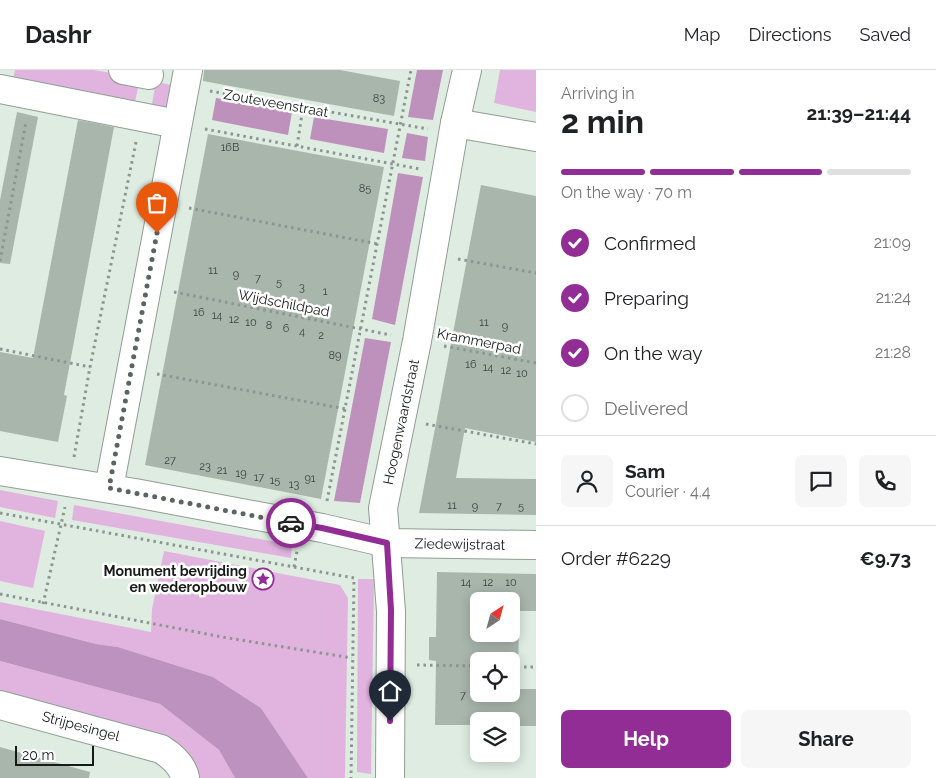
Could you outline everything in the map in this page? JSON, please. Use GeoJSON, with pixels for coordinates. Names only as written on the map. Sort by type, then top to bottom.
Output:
{"type":"FeatureCollection","features":[{"type":"Feature","properties":{"kind":"street"},"geometry":{"type":"LineString","coordinates":[[109,488],[188,70]]}},
{"type":"Feature","properties":{"kind":"street","name":"Hoogenwaardstraat"},"geometry":{"type":"LineString","coordinates":[[390,778],[391,664],[387,543],[383,508],[417,340],[455,123],[467,70]]}},
{"type":"Feature","properties":{"kind":"street"},"geometry":{"type":"LineString","coordinates":[[0,89],[177,124]]}},
{"type":"Feature","properties":{"kind":"street"},"geometry":{"type":"LineString","coordinates":[[455,123],[536,138]]}},
{"type":"Feature","properties":{"kind":"street","name":"Ziedewijstraat"},"geometry":{"type":"LineString","coordinates":[[0,471],[109,488],[322,528],[387,543],[536,545]]}},
{"type":"Feature","properties":{"kind":"street","name":"Strijpesingel"},"geometry":{"type":"LineString","coordinates":[[0,705],[161,749],[175,760],[184,771],[185,778]]}},
{"type":"Feature","properties":{"kind":"path"},"geometry":{"type":"LineString","coordinates":[[294,568],[299,542],[322,528],[362,330],[399,125],[412,70]]}},
{"type":"Feature","properties":{"kind":"path","name":"Zouteveenstraat"},"geometry":{"type":"LineString","coordinates":[[207,90],[436,130],[455,123]]}},
{"type":"Feature","properties":{"kind":"path"},"geometry":{"type":"LineString","coordinates":[[0,261],[31,94]]}},
{"type":"Feature","properties":{"kind":"path"},"geometry":{"type":"LineString","coordinates":[[297,146],[304,108]]}},
{"type":"Feature","properties":{"kind":"path"},"geometry":{"type":"LineString","coordinates":[[0,349],[90,367],[141,117]]}},
{"type":"Feature","properties":{"kind":"path"},"geometry":{"type":"LineString","coordinates":[[177,124],[429,170]]}},
{"type":"Feature","properties":{"kind":"path"},"geometry":{"type":"LineString","coordinates":[[186,208],[378,244]]}},
{"type":"Feature","properties":{"kind":"path"},"geometry":{"type":"LineString","coordinates":[[432,254],[536,273]]}},
{"type":"Feature","properties":{"kind":"path","name":"Wijdschildpad"},"geometry":{"type":"LineString","coordinates":[[146,287],[417,340]]}},
{"type":"Feature","properties":{"kind":"path","name":"Krammerpad"},"geometry":{"type":"LineString","coordinates":[[417,340],[536,364]]}},
{"type":"Feature","properties":{"kind":"path"},"geometry":{"type":"LineString","coordinates":[[157,374],[346,408]]}},
{"type":"Feature","properties":{"kind":"path"},"geometry":{"type":"LineString","coordinates":[[401,419],[536,444]]}},
{"type":"Feature","properties":{"kind":"path"},"geometry":{"type":"LineString","coordinates":[[0,513],[354,578],[351,778]]}},
{"type":"Feature","properties":{"kind":"path"},"geometry":{"type":"LineString","coordinates":[[0,594],[222,637],[352,658]]}},
{"type":"Feature","properties":{"kind":"path"},"geometry":{"type":"LineString","coordinates":[[391,664],[470,666]]}},
{"type":"Feature","properties":{"kind":"path"},"geometry":{"type":"LineString","coordinates":[[520,667],[536,667]]}},
{"type":"Feature","properties":{"kind":"shaded area"},"geometry":{"type":"Polygon","coordinates":[[[15,70],[94,70],[140,78],[134,107],[12,84],[15,70]]]}},
{"type":"Feature","properties":{"kind":"shaded area"},"geometry":{"type":"Polygon","coordinates":[[[417,70],[443,70],[433,120],[408,117],[417,70]]]}},
{"type":"Feature","properties":{"kind":"shaded area"},"geometry":{"type":"Polygon","coordinates":[[[500,70],[536,70],[536,112],[494,103],[500,70]]]}},
{"type":"Feature","properties":{"kind":"shaded area"},"geometry":{"type":"Polygon","coordinates":[[[156,82],[172,85],[167,112],[151,109],[156,82]]]}},
{"type":"Feature","properties":{"kind":"shaded area"},"geometry":{"type":"Polygon","coordinates":[[[216,98],[292,112],[288,135],[212,120],[216,98]]]}},
{"type":"Feature","properties":{"kind":"shaded area"},"geometry":{"type":"Polygon","coordinates":[[[314,117],[388,129],[384,153],[310,139],[314,117]]]}},
{"type":"Feature","properties":{"kind":"shaded area"},"geometry":{"type":"Polygon","coordinates":[[[407,133],[428,137],[425,161],[402,158],[407,133]]]}},
{"type":"Feature","properties":{"kind":"shaded area"},"geometry":{"type":"Polygon","coordinates":[[[398,173],[423,177],[395,325],[372,319],[398,173]]]}},
{"type":"Feature","properties":{"kind":"shaded area"},"geometry":{"type":"Polygon","coordinates":[[[365,338],[391,342],[360,503],[334,501],[365,338]]]}},
{"type":"Feature","properties":{"kind":"shaded area"},"geometry":{"type":"Polygon","coordinates":[[[0,490],[58,501],[55,518],[0,507],[0,490]]]}},
{"type":"Feature","properties":{"kind":"shaded area"},"geometry":{"type":"Polygon","coordinates":[[[74,505],[292,545],[291,558],[72,520],[74,505]]]}},
{"type":"Feature","properties":{"kind":"shaded area"},"geometry":{"type":"Polygon","coordinates":[[[0,521],[45,531],[33,588],[0,581],[0,521]]]}},
{"type":"Feature","properties":{"kind":"shaded area"},"geometry":{"type":"Polygon","coordinates":[[[164,551],[340,585],[348,598],[345,778],[308,778],[261,708],[213,677],[118,647],[96,644],[0,619],[0,602],[151,632],[152,609],[164,551]]]}},
{"type":"Feature","properties":{"kind":"shaded area"},"geometry":{"type":"Polygon","coordinates":[[[358,579],[374,579],[371,774],[357,772],[358,579]]]}},
{"type":"Feature","properties":{"kind":"shaded area"},"geometry":{"type":"Polygon","coordinates":[[[0,619],[96,644],[118,647],[213,677],[261,708],[308,778],[235,778],[219,750],[160,704],[0,661],[0,619]]]}},
{"type":"Feature","properties":{"kind":"shaded area"},"geometry":{"type":"Polygon","coordinates":[[[0,661],[160,704],[219,750],[235,778],[196,778],[195,762],[178,743],[0,692],[0,661]]]}},
{"type":"Feature","properties":{"kind":"building"},"geometry":{"type":"Polygon","coordinates":[[[204,70],[340,70],[400,81],[394,116],[203,81],[204,70]]]}},
{"type":"Feature","properties":{"kind":"building"},"geometry":{"type":"Polygon","coordinates":[[[17,112],[38,117],[10,264],[0,263],[0,200],[17,112]]]}},
{"type":"Feature","properties":{"kind":"building"},"geometry":{"type":"Polygon","coordinates":[[[78,120],[114,127],[64,395],[67,396],[58,442],[0,431],[0,352],[33,358],[78,120]]]}},
{"type":"Feature","properties":{"kind":"building"},"geometry":{"type":"Polygon","coordinates":[[[208,134],[384,167],[321,499],[145,465],[208,134]]]}},
{"type":"Feature","properties":{"kind":"building"},"geometry":{"type":"Polygon","coordinates":[[[481,185],[536,196],[536,442],[465,428],[456,478],[536,479],[536,515],[419,513],[481,185]]]}},
{"type":"Feature","properties":{"kind":"building"},"geometry":{"type":"Polygon","coordinates":[[[437,572],[536,574],[536,611],[520,611],[520,592],[470,592],[470,642],[519,642],[518,652],[470,652],[470,702],[520,702],[520,689],[536,689],[536,726],[520,726],[520,712],[470,712],[470,725],[435,725],[436,661],[429,660],[429,637],[436,637],[437,572]]]}},
{"type":"Feature","properties":{"kind":"building"},"geometry":{"type":"Polygon","coordinates":[[[0,747],[90,772],[89,778],[0,778],[0,747]]]}},
{"type":"Feature","properties":{"kind":"way so far"},"geometry":{"type":"LineString","coordinates":[[157,233],[109,488],[291,523]]}},
{"type":"Feature","properties":{"kind":"place","name":"Monument bevrijding en wederopbouw"},"geometry":{"type":"Point","coordinates":[263,579]}},
{"type":"Feature","properties":{"kind":"route"},"geometry":{"type":"LineString","coordinates":[[291,523],[387,543],[391,610],[390,721]]}}]}
